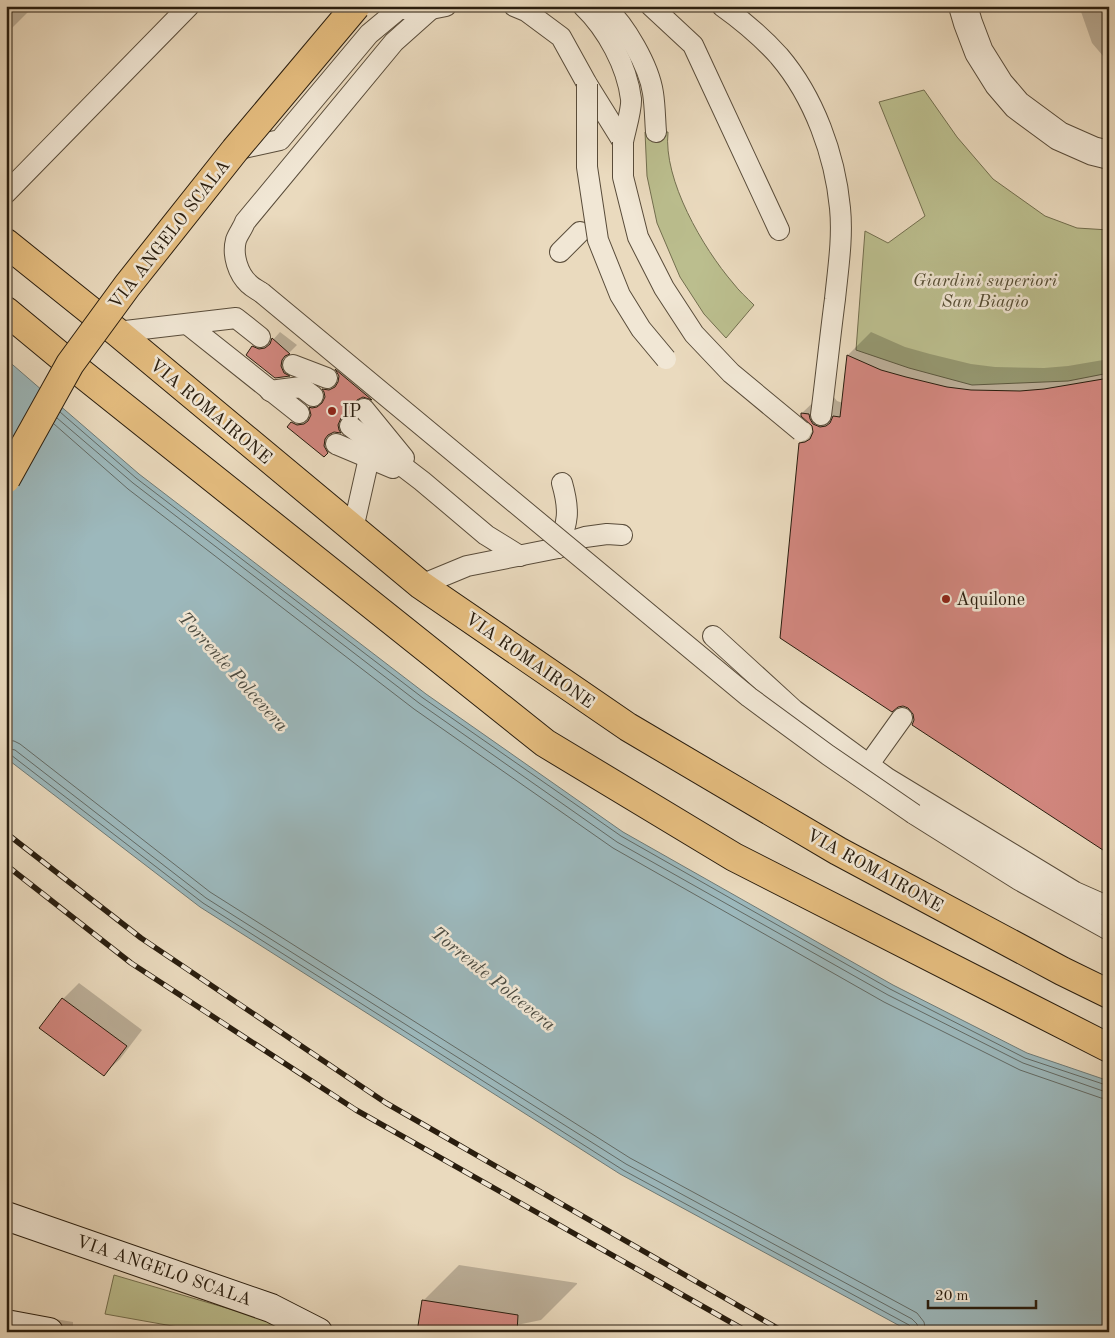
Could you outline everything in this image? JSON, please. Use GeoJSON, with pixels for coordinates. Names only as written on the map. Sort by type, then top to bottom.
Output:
{"type":"FeatureCollection","features":[{"type":"Feature","properties":{"kind":"main road","name":"VIA ANGELO SCALA"},"geometry":{"type":"LineString","coordinates":[[6,479],[70,364],[127,286],[235,150],[356,6]]}},
{"type":"Feature","properties":{"kind":"main road"},"geometry":{"type":"LineString","coordinates":[[963,6],[980,52],[999,84],[1018,105],[1059,136],[1094,152],[1109,155]]}},
{"type":"Feature","properties":{"kind":"main road","name":"VIA ROMAIRONE"},"geometry":{"type":"LineString","coordinates":[[6,243],[117,332],[421,585],[628,727],[838,851],[1062,971],[1109,994]]}},
{"type":"Feature","properties":{"kind":"main road"},"geometry":{"type":"LineString","coordinates":[[6,310],[70,364],[545,743],[734,857],[1109,1048]]}},
{"type":"Feature","properties":{"kind":"main road","name":"VIA ANGELO SCALA"},"geometry":{"type":"LineString","coordinates":[[6,1216],[271,1308],[318,1332]]}},
{"type":"Feature","properties":{"kind":"main road"},"geometry":{"type":"LineString","coordinates":[[6,1324],[49,1332]]}},
{"type":"Feature","properties":{"kind":"lane"},"geometry":{"type":"LineString","coordinates":[[10,180],[189,6]]}},
{"type":"Feature","properties":{"kind":"lane"},"geometry":{"type":"LineString","coordinates":[[514,6],[526,11],[561,37],[587,84],[623,142]]}},
{"type":"Feature","properties":{"kind":"lane"},"geometry":{"type":"LineString","coordinates":[[583,6],[612,42],[624,70],[631,101],[623,142],[623,177],[638,236],[664,288],[694,334],[731,373],[801,431]]}},
{"type":"Feature","properties":{"kind":"lane"},"geometry":{"type":"LineString","coordinates":[[604,6],[613,13],[640,54],[653,92],[656,132]]}},
{"type":"Feature","properties":{"kind":"lane"},"geometry":{"type":"LineString","coordinates":[[651,6],[693,45],[779,230]]}},
{"type":"Feature","properties":{"kind":"lane"},"geometry":{"type":"LineString","coordinates":[[722,6],[749,26],[779,57],[803,91],[822,130],[834,168],[841,209],[841,252],[821,415]]}},
{"type":"Feature","properties":{"kind":"lane"},"geometry":{"type":"LineString","coordinates":[[235,150],[280,140],[369,34],[399,9],[438,8]]}},
{"type":"Feature","properties":{"kind":"lane"},"geometry":{"type":"LineString","coordinates":[[438,8],[394,42],[246,222],[236,240],[235,253],[242,275],[249,284],[749,697],[828,755],[914,814],[1019,880],[1109,930]]}},
{"type":"Feature","properties":{"kind":"lane"},"geometry":{"type":"LineString","coordinates":[[587,84],[587,167],[598,240],[620,295],[641,329],[666,359]]}},
{"type":"Feature","properties":{"kind":"lane"},"geometry":{"type":"LineString","coordinates":[[560,252],[580,232]]}},
{"type":"Feature","properties":{"kind":"lane"},"geometry":{"type":"LineString","coordinates":[[117,332],[236,318],[260,337]]}},
{"type":"Feature","properties":{"kind":"lane"},"geometry":{"type":"LineString","coordinates":[[187,324],[299,413]]}},
{"type":"Feature","properties":{"kind":"lane"},"geometry":{"type":"LineString","coordinates":[[293,365],[327,378]]}},
{"type":"Feature","properties":{"kind":"lane"},"geometry":{"type":"LineString","coordinates":[[270,391],[301,387],[313,396]]}},
{"type":"Feature","properties":{"kind":"lane"},"geometry":{"type":"LineString","coordinates":[[364,409],[422,482]]}},
{"type":"Feature","properties":{"kind":"lane"},"geometry":{"type":"LineString","coordinates":[[350,426],[422,482],[486,536],[520,556]]}},
{"type":"Feature","properties":{"kind":"lane"},"geometry":{"type":"LineString","coordinates":[[336,444],[422,482]]}},
{"type":"Feature","properties":{"kind":"lane"},"geometry":{"type":"LineString","coordinates":[[353,529],[369,458]]}},
{"type":"Feature","properties":{"kind":"lane"},"geometry":{"type":"LineString","coordinates":[[558,548],[567,524],[567,501],[562,484]]}},
{"type":"Feature","properties":{"kind":"lane"},"geometry":{"type":"LineString","coordinates":[[421,585],[467,566],[558,548],[585,537],[607,534],[622,535]]}},
{"type":"Feature","properties":{"kind":"lane"},"geometry":{"type":"LineString","coordinates":[[713,636],[794,710],[887,778],[1075,892],[1109,907]]}},
{"type":"Feature","properties":{"kind":"lane"},"geometry":{"type":"LineString","coordinates":[[869,764],[902,718]]}},
{"type":"Feature","properties":{"kind":"green space","name":"Giardini superiori San Biagio"},"geometry":{"type":"Polygon","coordinates":[[[924,90],[957,137],[993,179],[1045,216],[1077,228],[1109,230],[1109,373],[1068,381],[972,385],[909,368],[856,350],[865,231],[888,243],[925,216],[879,102],[924,90]]]}},
{"type":"Feature","properties":{"kind":"green space"},"geometry":{"type":"Polygon","coordinates":[[[645,132],[668,132],[668,151],[672,171],[678,192],[687,212],[721,268],[754,305],[726,338],[704,314],[680,277],[657,223],[647,176],[645,132]]]}},
{"type":"Feature","properties":{"kind":"green space"},"geometry":{"type":"Polygon","coordinates":[[[114,1275],[281,1324],[288,1332],[206,1332],[105,1314],[114,1275]]]}},
{"type":"Feature","properties":{"kind":"water","name":"Torrente Polcevera"},"geometry":{"type":"Polygon","coordinates":[[[6,359],[139,474],[426,694],[623,832],[893,985],[1027,1053],[1109,1081],[1109,1332],[911,1332],[620,1174],[200,907],[6,758],[6,359]]]}},
{"type":"Feature","properties":{"kind":"building"},"geometry":{"type":"Polygon","coordinates":[[[272,338],[290,354],[282,360],[281,366],[284,373],[290,376],[275,378],[246,355],[252,346],[259,349],[265,348],[270,344],[272,338]]]}},
{"type":"Feature","properties":{"kind":"building","name":"Aquilone"},"geometry":{"type":"Polygon","coordinates":[[[847,355],[881,370],[947,387],[971,390],[1020,391],[1044,389],[1109,378],[1109,854],[912,725],[914,720],[913,714],[908,708],[898,707],[892,712],[780,638],[799,443],[810,439],[813,432],[812,426],[801,416],[801,413],[809,414],[813,424],[820,427],[830,423],[833,416],[840,417],[847,355]]]}},
{"type":"Feature","properties":{"kind":"building","name":"IP"},"geometry":{"type":"Polygon","coordinates":[[[335,369],[372,400],[363,397],[357,400],[352,410],[354,415],[346,415],[341,418],[338,425],[341,433],[334,432],[325,439],[324,446],[328,453],[324,457],[287,427],[291,422],[297,425],[308,421],[311,415],[309,407],[317,407],[325,397],[322,389],[329,390],[335,387],[338,382],[339,376],[335,369]]]}},
{"type":"Feature","properties":{"kind":"building"},"geometry":{"type":"Polygon","coordinates":[[[62,998],[127,1046],[104,1076],[39,1028],[62,998]]]}},
{"type":"Feature","properties":{"kind":"building"},"geometry":{"type":"Polygon","coordinates":[[[422,1300],[518,1315],[517,1332],[417,1332],[422,1300]]]}},
{"type":"Feature","properties":{"kind":"railway"},"geometry":{"type":"LineString","coordinates":[[6,833],[141,938],[386,1103],[784,1332]]}},
{"type":"Feature","properties":{"kind":"railway"},"geometry":{"type":"LineString","coordinates":[[6,865],[131,963],[356,1110],[748,1332]]}},
{"type":"Feature","properties":{"kind":"place","name":"IP"},"geometry":{"type":"Point","coordinates":[332,411]}},
{"type":"Feature","properties":{"kind":"place","name":"Aquilone"},"geometry":{"type":"Point","coordinates":[946,599]}}]}
